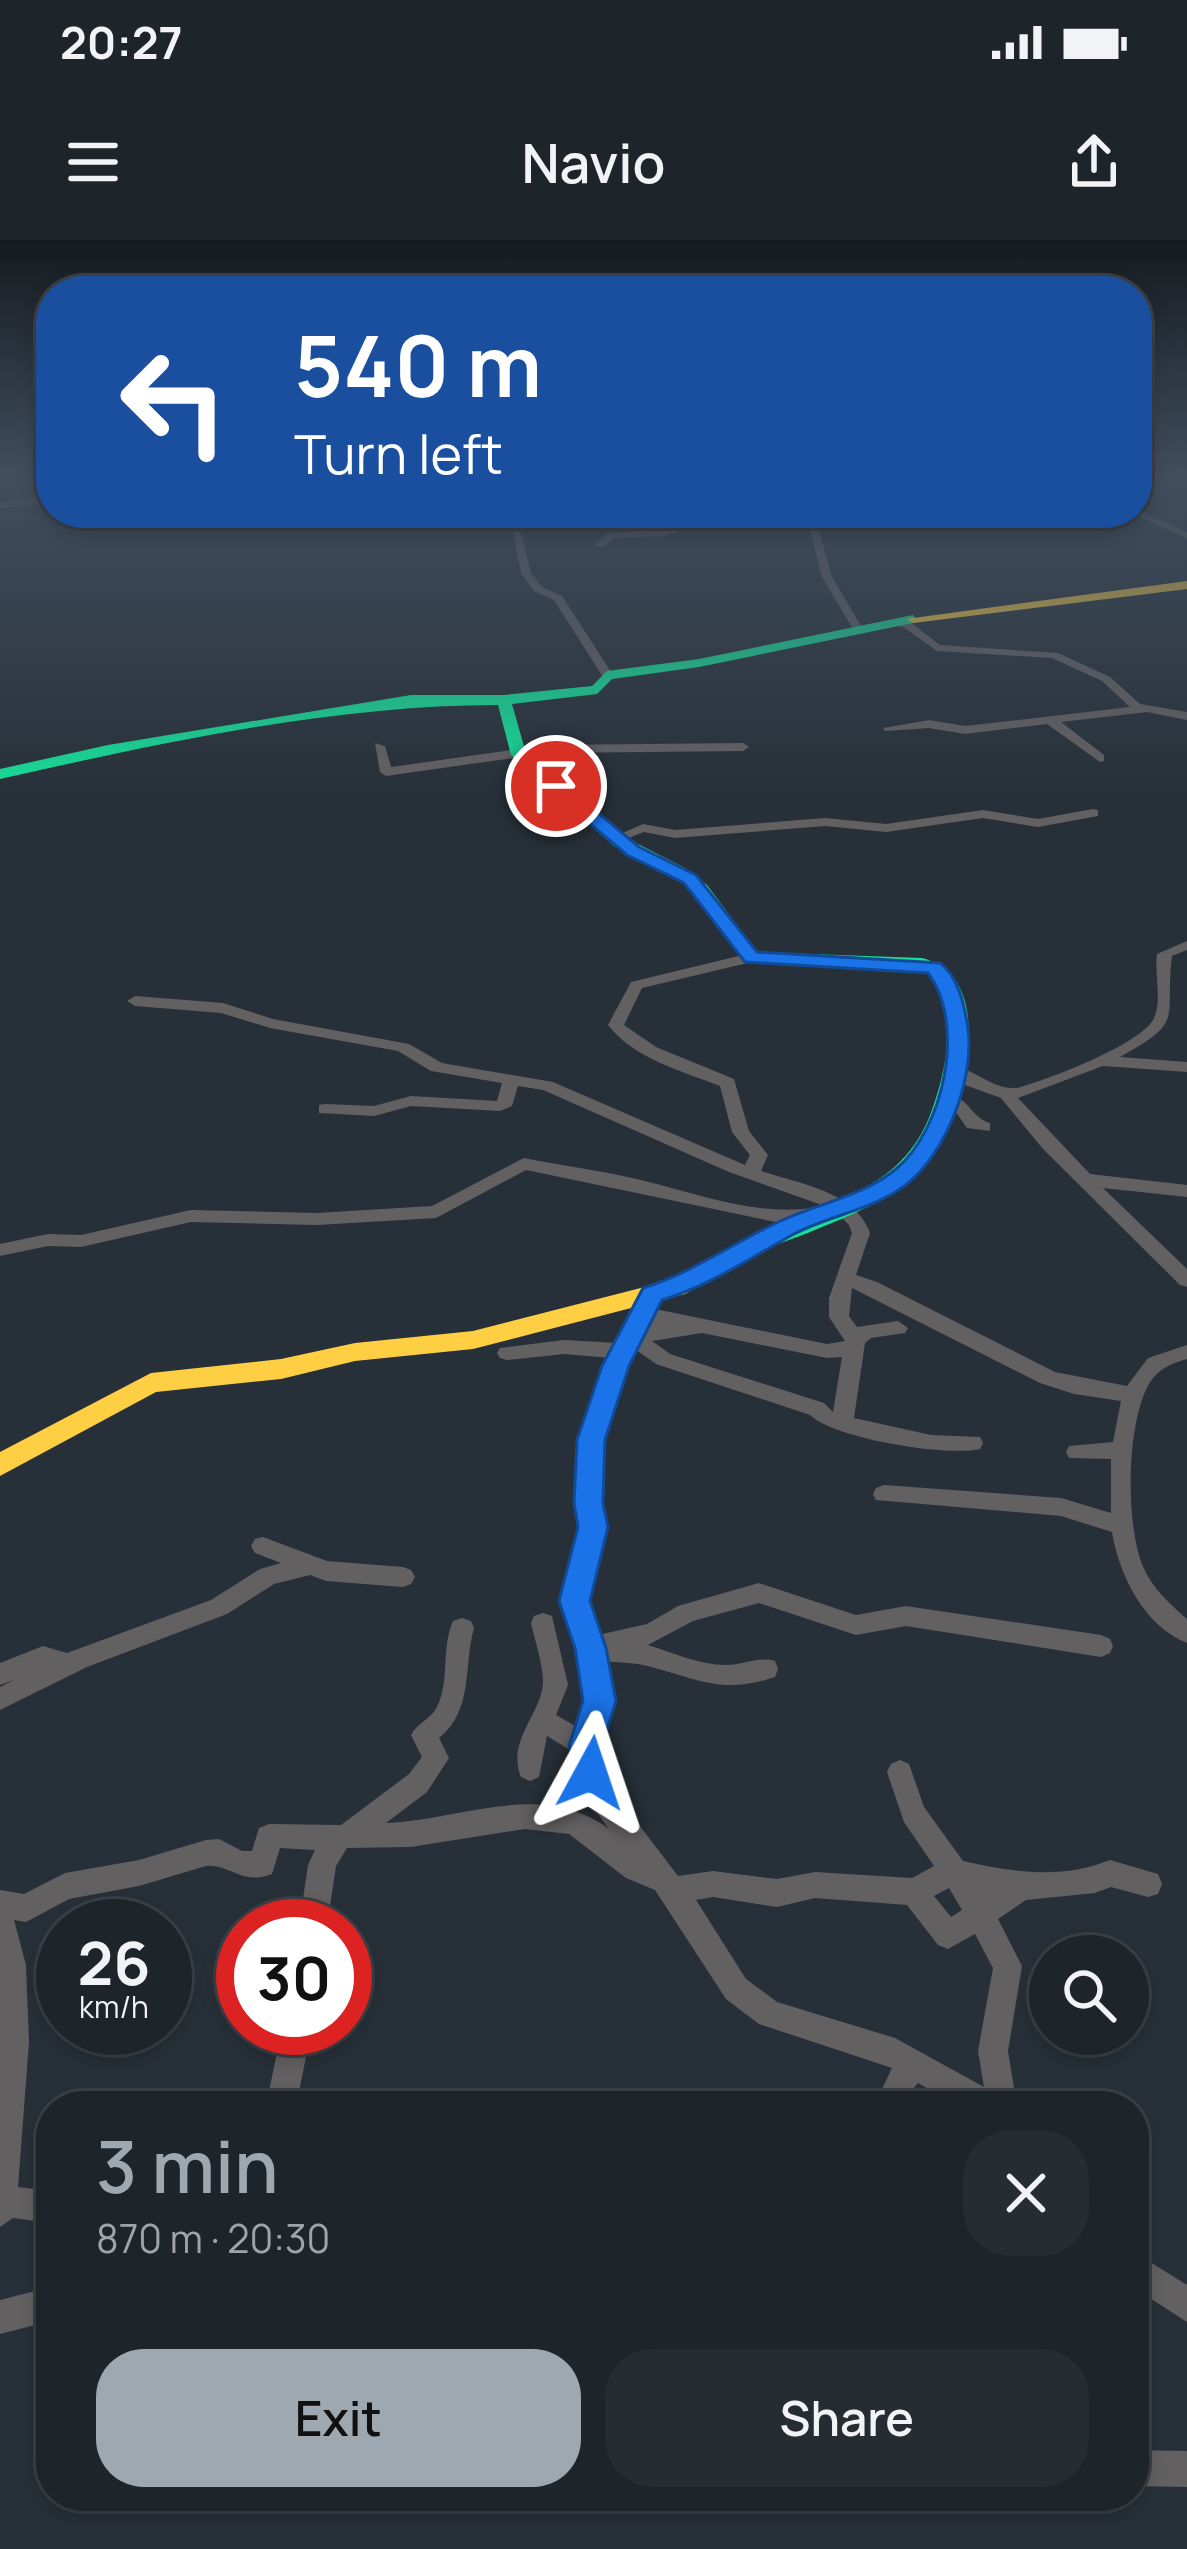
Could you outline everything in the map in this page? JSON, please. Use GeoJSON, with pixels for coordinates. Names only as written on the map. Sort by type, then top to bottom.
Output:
{"type":"FeatureCollection","features":[{"type":"Feature","properties":{"kind":"street"},"geometry":{"type":"LineString","coordinates":[[534,584],[556,596],[607,675]]}},
{"type":"Feature","properties":{"kind":"street"},"geometry":{"type":"LineString","coordinates":[[831,584],[858,628]]}},
{"type":"Feature","properties":{"kind":"street"},"geometry":{"type":"LineString","coordinates":[[0,774],[128,747],[411,700],[504,700],[597,690],[598,681],[607,675],[726,658],[858,628],[1063,597],[1187,585]]}},
{"type":"Feature","properties":{"kind":"street"},"geometry":{"type":"LineString","coordinates":[[897,623],[906,624],[937,648],[1058,657],[1106,679],[1131,705],[1187,716]]}},
{"type":"Feature","properties":{"kind":"street"},"geometry":{"type":"LineString","coordinates":[[504,700],[517,752],[616,838],[690,879],[752,958]]}},
{"type":"Feature","properties":{"kind":"street"},"geometry":{"type":"LineString","coordinates":[[889,728],[929,724],[965,730],[1150,709]]}},
{"type":"Feature","properties":{"kind":"street"},"geometry":{"type":"LineString","coordinates":[[1048,718],[1100,758]]}},
{"type":"Feature","properties":{"kind":"street"},"geometry":{"type":"LineString","coordinates":[[380,746],[386,772],[517,752],[743,747]]}},
{"type":"Feature","properties":{"kind":"street"},"geometry":{"type":"LineString","coordinates":[[616,838],[643,828],[675,834],[825,822],[886,828],[983,814],[1038,823],[1093,813]]}},
{"type":"Feature","properties":{"kind":"street"},"geometry":{"type":"LineString","coordinates":[[1007,1095],[1060,1081],[1156,1026],[1165,1005],[1165,954],[1187,945]]}},
{"type":"Feature","properties":{"kind":"street"},"geometry":{"type":"LineString","coordinates":[[506,1353],[564,1347],[637,1324],[697,1280],[828,1209],[885,1188],[909,1171],[950,1099],[955,1070],[955,1007],[941,973],[933,967],[752,958],[636,985],[616,1025],[620,1034],[668,1060],[728,1083],[741,1132],[759,1155],[751,1172]]}},
{"type":"Feature","properties":{"kind":"street"},"geometry":{"type":"LineString","coordinates":[[135,1001],[223,1008],[270,1023],[403,1047],[437,1066],[511,1079],[587,1100],[857,1222],[860,1233],[843,1278],[839,1317],[855,1344]]}},
{"type":"Feature","properties":{"kind":"street"},"geometry":{"type":"LineString","coordinates":[[1101,1061],[1187,1067]]}},
{"type":"Feature","properties":{"kind":"street"},"geometry":{"type":"LineString","coordinates":[[955,1070],[1007,1095],[1037,1133],[1187,1280]]}},
{"type":"Feature","properties":{"kind":"street"},"geometry":{"type":"LineString","coordinates":[[325,1108],[374,1111],[411,1101],[500,1106],[506,1102],[511,1079]]}},
{"type":"Feature","properties":{"kind":"street"},"geometry":{"type":"LineString","coordinates":[[950,1099],[973,1124],[984,1127]]}},
{"type":"Feature","properties":{"kind":"street"},"geometry":{"type":"LineString","coordinates":[[0,1250],[48,1240],[81,1240],[191,1216],[317,1219],[436,1212],[524,1164],[785,1218],[828,1209]]}},
{"type":"Feature","properties":{"kind":"street"},"geometry":{"type":"LineString","coordinates":[[1088,1180],[1187,1191]]}},
{"type":"Feature","properties":{"kind":"street"},"geometry":{"type":"LineString","coordinates":[[843,1278],[1022,1362],[1037,1375],[1077,1388],[1133,1395]]}},
{"type":"Feature","properties":{"kind":"street"},"geometry":{"type":"LineString","coordinates":[[637,1324],[662,1358],[817,1409],[828,1420],[932,1443],[972,1443]]}},
{"type":"Feature","properties":{"kind":"street"},"geometry":{"type":"LineString","coordinates":[[637,1324],[591,1440],[588,1503],[593,1527],[574,1601],[592,1655],[600,1701],[586,1746],[591,1773],[609,1813],[668,1885],[736,1990],[769,2014],[895,2053],[974,2091]]}},
{"type":"Feature","properties":{"kind":"street"},"geometry":{"type":"LineString","coordinates":[[0,1465],[151,1383],[473,1340],[637,1324],[700,1326],[826,1351],[855,1344]]}},
{"type":"Feature","properties":{"kind":"street"},"geometry":{"type":"LineString","coordinates":[[842,1424],[855,1344],[866,1331],[898,1328]]}},
{"type":"Feature","properties":{"kind":"street"},"geometry":{"type":"LineString","coordinates":[[1187,1352],[1154,1364],[1133,1395],[1124,1450],[1123,1526],[1128,1558],[1143,1589],[1187,1633]]}},
{"type":"Feature","properties":{"kind":"street"},"geometry":{"type":"LineString","coordinates":[[1077,1452],[1124,1450]]}},
{"type":"Feature","properties":{"kind":"street"},"geometry":{"type":"LineString","coordinates":[[884,1494],[1061,1507],[1123,1526]]}},
{"type":"Feature","properties":{"kind":"street"},"geometry":{"type":"LineString","coordinates":[[263,1546],[293,1555],[308,1566]]}},
{"type":"Feature","properties":{"kind":"street"},"geometry":{"type":"LineString","coordinates":[[0,1699],[70,1664],[190,1614],[219,1607],[268,1576],[308,1566],[404,1576]]}},
{"type":"Feature","properties":{"kind":"street"},"geometry":{"type":"LineString","coordinates":[[592,1655],[609,1641],[652,1634],[686,1613],[759,1593],[856,1625],[906,1616],[1100,1646]]}},
{"type":"Feature","properties":{"kind":"street"},"geometry":{"type":"LineString","coordinates":[[530,1769],[534,1736],[556,1685],[543,1623]]}},
{"type":"Feature","properties":{"kind":"street"},"geometry":{"type":"LineString","coordinates":[[317,1899],[322,1865],[342,1837],[395,1802],[436,1758],[424,1735],[446,1716],[455,1668],[453,1650],[462,1628]]}},
{"type":"Feature","properties":{"kind":"street"},"geometry":{"type":"LineString","coordinates":[[592,1655],[630,1649],[681,1668],[726,1676],[766,1669]]}},
{"type":"Feature","properties":{"kind":"street"},"geometry":{"type":"LineString","coordinates":[[0,1674],[43,1657],[70,1664]]}},
{"type":"Feature","properties":{"kind":"street"},"geometry":{"type":"LineString","coordinates":[[542,1720],[586,1746]]}},
{"type":"Feature","properties":{"kind":"street"},"geometry":{"type":"LineString","coordinates":[[900,1772],[914,1813],[1008,1966],[990,2091]]}},
{"type":"Feature","properties":{"kind":"street"},"geometry":{"type":"LineString","coordinates":[[0,1904],[26,1908],[65,1886],[139,1873],[206,1853],[220,1852],[238,1864],[262,1865],[269,1837],[284,1833],[342,1837],[445,1833],[471,1822],[550,1816],[578,1824],[613,1849],[638,1875],[668,1885],[713,1884],[777,1893],[815,1885],[914,1892],[951,1872],[1022,1887],[1095,1880],[1110,1873],[1148,1884]]}},
{"type":"Feature","properties":{"kind":"street"},"geometry":{"type":"LineString","coordinates":[[914,1892],[948,1935],[1022,1887]]}},
{"type":"Feature","properties":{"kind":"street"},"geometry":{"type":"LineString","coordinates":[[0,1920],[12,1965],[14,2042],[2,2206],[36,2207]]}},
{"type":"Feature","properties":{"kind":"street"},"geometry":{"type":"LineString","coordinates":[[284,2091],[291,2055]]}},
{"type":"Feature","properties":{"kind":"street"},"geometry":{"type":"LineString","coordinates":[[895,2091],[902,2075],[916,2065]]}},
{"type":"Feature","properties":{"kind":"street"},"geometry":{"type":"LineString","coordinates":[[1149,2278],[1187,2305]]}},
{"type":"Feature","properties":{"kind":"street"},"geometry":{"type":"LineString","coordinates":[[0,2317],[36,2308]]}},
{"type":"Feature","properties":{"kind":"street"},"geometry":{"type":"LineString","coordinates":[[1149,2468],[1187,2469]]}},
{"type":"Feature","properties":{"kind":"traffic: fast"},"geometry":{"type":"LineString","coordinates":[[0,774],[108,750],[411,700],[504,700],[597,690],[607,675],[699,663],[913,619]]}},
{"type":"Feature","properties":{"kind":"traffic: fast"},"geometry":{"type":"LineString","coordinates":[[504,700],[517,752],[620,842],[679,872],[701,889],[751,958],[922,964],[938,971],[951,991],[958,1017],[952,1080],[943,1112],[914,1165],[882,1190],[762,1241]]}},
{"type":"Feature","properties":{"kind":"traffic: slow"},"geometry":{"type":"LineString","coordinates":[[913,619],[1187,585]]}},
{"type":"Feature","properties":{"kind":"traffic: slow"},"geometry":{"type":"LineString","coordinates":[[0,1465],[151,1383],[281,1369],[355,1352],[473,1340],[676,1288],[762,1241]]}},
{"type":"Feature","properties":{"kind":"route"},"geometry":{"type":"LineString","coordinates":[[556,786],[633,851],[690,879],[752,958],[933,967],[941,973],[955,1007],[958,1038],[956,1080],[946,1108],[909,1171],[885,1188],[790,1226],[697,1280],[652,1294],[616,1366],[591,1440],[588,1503],[593,1527],[574,1601],[596,1671],[600,1701],[586,1746],[591,1773]]}}]}
